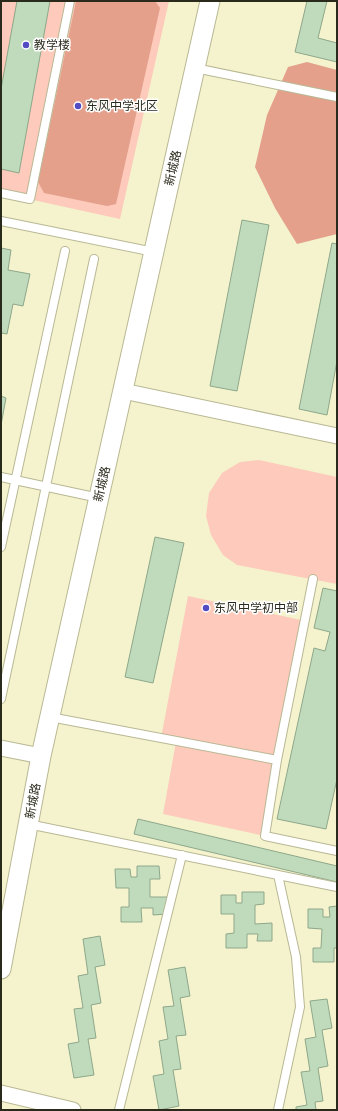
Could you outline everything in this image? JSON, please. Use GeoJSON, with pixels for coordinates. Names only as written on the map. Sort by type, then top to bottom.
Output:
{"type":"FeatureCollection","features":[{"type":"Feature","properties":{"kind":"street","name":"新城路"},"geometry":{"type":"LineString","coordinates":[[1,964],[41,756],[210,1]]}},
{"type":"Feature","properties":{"kind":"street"},"geometry":{"type":"LineString","coordinates":[[123,391],[337,436]]}},
{"type":"Feature","properties":{"kind":"street"},"geometry":{"type":"LineString","coordinates":[[1,748],[41,756]]}},
{"type":"Feature","properties":{"kind":"street"},"geometry":{"type":"LineString","coordinates":[[1,1093],[73,1110]]}},
{"type":"Feature","properties":{"kind":"lane"},"geometry":{"type":"LineString","coordinates":[[1,193],[30,199],[70,1]]}},
{"type":"Feature","properties":{"kind":"lane"},"geometry":{"type":"LineString","coordinates":[[195,68],[337,96]]}},
{"type":"Feature","properties":{"kind":"lane"},"geometry":{"type":"LineString","coordinates":[[1,221],[154,252]]}},
{"type":"Feature","properties":{"kind":"lane"},"geometry":{"type":"LineString","coordinates":[[1,547],[65,251]]}},
{"type":"Feature","properties":{"kind":"lane"},"geometry":{"type":"LineString","coordinates":[[1,699],[94,259]]}},
{"type":"Feature","properties":{"kind":"lane"},"geometry":{"type":"LineString","coordinates":[[1,477],[99,498]]}},
{"type":"Feature","properties":{"kind":"lane"},"geometry":{"type":"LineString","coordinates":[[313,579],[277,760],[265,836],[337,851]]}},
{"type":"Feature","properties":{"kind":"lane"},"geometry":{"type":"LineString","coordinates":[[50,718],[277,760]]}},
{"type":"Feature","properties":{"kind":"lane"},"geometry":{"type":"LineString","coordinates":[[28,824],[337,887]]}},
{"type":"Feature","properties":{"kind":"lane"},"geometry":{"type":"LineString","coordinates":[[119,1110],[182,855]]}},
{"type":"Feature","properties":{"kind":"lane"},"geometry":{"type":"LineString","coordinates":[[278,875],[296,957],[300,1007],[278,1110]]}},
{"type":"Feature","properties":{"kind":"shaded area","name":"东风中学北区"},"geometry":{"type":"Polygon","coordinates":[[[1,1],[169,1],[120,219],[1,193],[1,1]]]}},
{"type":"Feature","properties":{"kind":"shaded area"},"geometry":{"type":"Polygon","coordinates":[[[76,1],[155,1],[160,8],[116,204],[107,206],[44,193],[38,182],[76,1]]]}},
{"type":"Feature","properties":{"kind":"shaded area"},"geometry":{"type":"Polygon","coordinates":[[[307,62],[337,70],[337,234],[297,244],[275,208],[255,167],[267,115],[288,67],[307,62]]]}},
{"type":"Feature","properties":{"kind":"shaded area"},"geometry":{"type":"Polygon","coordinates":[[[259,460],[337,477],[337,584],[237,565],[223,555],[211,535],[206,516],[209,493],[222,473],[240,462],[259,460]]]}},
{"type":"Feature","properties":{"kind":"shaded area"},"geometry":{"type":"Polygon","coordinates":[[[188,596],[306,621],[265,836],[163,814],[176,742],[161,738],[188,596]]]}},
{"type":"Feature","properties":{"kind":"building","name":"教学楼"},"geometry":{"type":"Polygon","coordinates":[[[17,1],[50,1],[19,173],[1,169],[1,89],[17,1]]]}},
{"type":"Feature","properties":{"kind":"building"},"geometry":{"type":"Polygon","coordinates":[[[307,1],[327,1],[318,38],[337,43],[337,62],[295,52],[307,1]]]}},
{"type":"Feature","properties":{"kind":"building"},"geometry":{"type":"Polygon","coordinates":[[[242,220],[269,225],[237,391],[210,386],[242,220]]]}},
{"type":"Feature","properties":{"kind":"building"},"geometry":{"type":"Polygon","coordinates":[[[332,243],[337,244],[337,361],[327,415],[299,409],[332,243]]]}},
{"type":"Feature","properties":{"kind":"building"},"geometry":{"type":"Polygon","coordinates":[[[1,248],[11,250],[8,270],[30,274],[23,306],[13,304],[7,334],[1,333],[1,248]]]}},
{"type":"Feature","properties":{"kind":"building"},"geometry":{"type":"Polygon","coordinates":[[[1,396],[6,398],[1,425],[1,396]]]}},
{"type":"Feature","properties":{"kind":"building"},"geometry":{"type":"Polygon","coordinates":[[[155,537],[184,543],[153,683],[125,677],[155,537]]]}},
{"type":"Feature","properties":{"kind":"building"},"geometry":{"type":"Polygon","coordinates":[[[323,588],[337,591],[337,779],[326,829],[277,819],[314,648],[325,651],[330,632],[314,628],[323,588]]]}},
{"type":"Feature","properties":{"kind":"building"},"geometry":{"type":"Polygon","coordinates":[[[138,819],[337,866],[337,882],[134,834],[138,819]]]}},
{"type":"Feature","properties":{"kind":"building"},"geometry":{"type":"Polygon","coordinates":[[[137,866],[159,866],[160,879],[150,879],[150,897],[167,897],[167,914],[153,915],[153,908],[141,908],[142,922],[121,922],[121,907],[129,907],[129,888],[116,888],[115,869],[130,869],[131,877],[137,877],[137,866]]]}},
{"type":"Feature","properties":{"kind":"building"},"geometry":{"type":"Polygon","coordinates":[[[242,892],[264,892],[264,904],[255,905],[255,924],[272,923],[272,941],[257,941],[258,934],[247,934],[247,948],[226,948],[226,934],[234,933],[234,914],[221,914],[221,895],[236,895],[236,903],[242,903],[242,892]]]}},
{"type":"Feature","properties":{"kind":"building"},"geometry":{"type":"Polygon","coordinates":[[[337,906],[337,948],[334,948],[334,962],[313,962],[313,948],[321,948],[322,929],[308,928],[308,909],[323,909],[323,917],[330,917],[329,907],[337,906]]]}},
{"type":"Feature","properties":{"kind":"building"},"geometry":{"type":"Polygon","coordinates":[[[100,936],[105,965],[95,967],[101,1003],[91,1005],[96,1038],[88,1039],[94,1075],[74,1078],[68,1044],[79,1042],[74,1009],[83,1008],[78,976],[88,974],[83,939],[100,936]]]}},
{"type":"Feature","properties":{"kind":"building"},"geometry":{"type":"Polygon","coordinates":[[[185,967],[190,996],[180,998],[186,1035],[176,1036],[181,1069],[173,1070],[179,1106],[159,1110],[153,1076],[164,1074],[159,1041],[168,1039],[163,1007],[174,1006],[168,970],[185,967]]]}},
{"type":"Feature","properties":{"kind":"building"},"geometry":{"type":"Polygon","coordinates":[[[327,999],[332,1028],[322,1030],[328,1066],[318,1068],[323,1101],[315,1102],[316,1110],[296,1110],[296,1107],[307,1105],[301,1072],[310,1071],[305,1039],[316,1037],[310,1001],[327,999]]]}},
{"type":"Feature","properties":{"kind":"place","name":"教学楼"},"geometry":{"type":"Point","coordinates":[26,45]}},
{"type":"Feature","properties":{"kind":"place","name":"东风中学北区"},"geometry":{"type":"Point","coordinates":[78,106]}},
{"type":"Feature","properties":{"kind":"place","name":"东风中学初中部"},"geometry":{"type":"Point","coordinates":[206,608]}}]}
